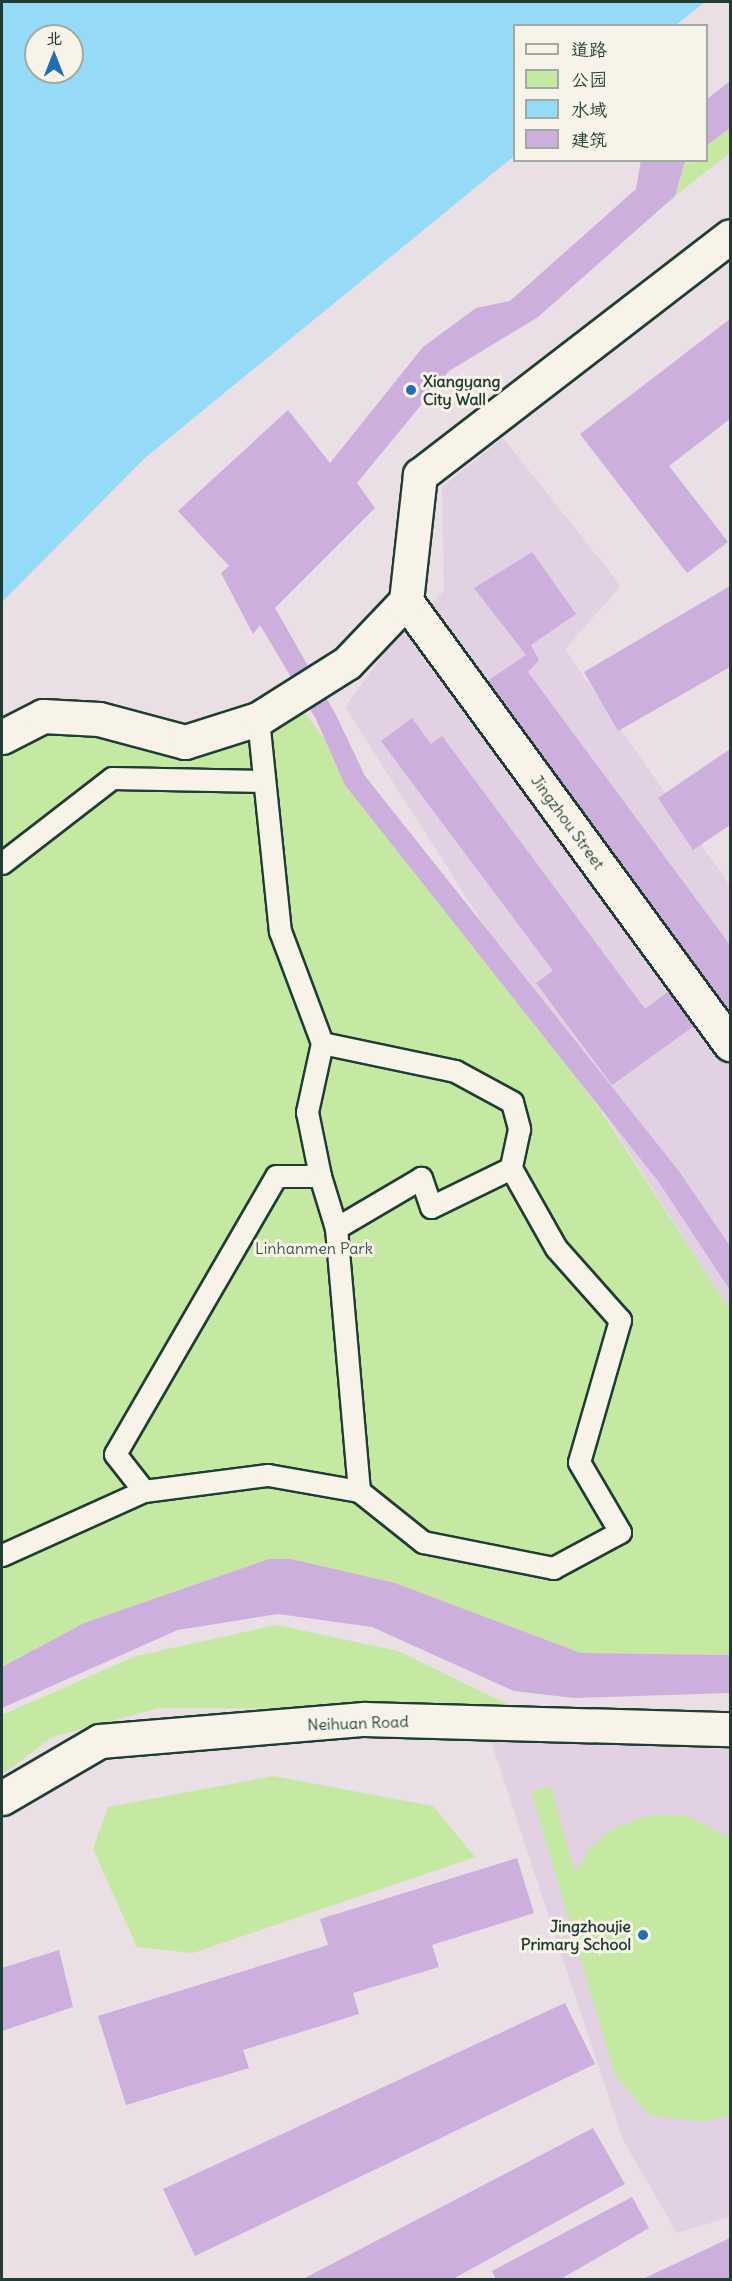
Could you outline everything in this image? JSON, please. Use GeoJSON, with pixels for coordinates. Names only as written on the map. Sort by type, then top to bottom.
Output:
{"type":"FeatureCollection","features":[{"type":"Feature","properties":{"kind":"street"},"geometry":{"type":"LineString","coordinates":[[2,737],[43,716],[99,719],[185,742],[258,719],[347,663],[406,601],[420,475],[730,236]]}},
{"type":"Feature","properties":{"kind":"street","name":"Jingzhou Street"},"geometry":{"type":"LineString","coordinates":[[406,601],[730,1044]]}},
{"type":"Feature","properties":{"kind":"street"},"geometry":{"type":"LineString","coordinates":[[258,719],[280,931],[322,1043],[308,1112],[320,1176],[336,1228],[359,1491]]}},
{"type":"Feature","properties":{"kind":"street"},"geometry":{"type":"LineString","coordinates":[[2,863],[112,778],[264,781]]}},
{"type":"Feature","properties":{"kind":"street"},"geometry":{"type":"LineString","coordinates":[[2,1556],[144,1491],[268,1475],[359,1491],[423,1542],[553,1568],[620,1532],[579,1462],[620,1320],[556,1248],[511,1168],[519,1129],[512,1102],[455,1071],[322,1043]]}},
{"type":"Feature","properties":{"kind":"street"},"geometry":{"type":"LineString","coordinates":[[336,1228],[421,1178],[431,1207],[511,1168]]}},
{"type":"Feature","properties":{"kind":"street"},"geometry":{"type":"LineString","coordinates":[[144,1491],[115,1454],[276,1176],[320,1176]]}},
{"type":"Feature","properties":{"kind":"street","name":"Neihuan Road"},"geometry":{"type":"LineString","coordinates":[[2,1798],[100,1741],[364,1719],[730,1730]]}},
{"type":"Feature","properties":{"kind":"shaded area"},"geometry":{"type":"Polygon","coordinates":[[[503,438],[621,586],[565,649],[730,886],[730,1310],[345,707],[393,642],[444,591],[442,487],[503,438]]]}},
{"type":"Feature","properties":{"kind":"shaded area","name":"Jingzhoujie Primary School"},"geometry":{"type":"Polygon","coordinates":[[[485,1723],[730,1729],[730,2217],[677,2233],[623,2140],[485,1723]]]}},
{"type":"Feature","properties":{"kind":"green space"},"geometry":{"type":"Polygon","coordinates":[[[730,128],[730,153],[675,196],[684,164],[708,162],[708,145],[730,128]]]}},
{"type":"Feature","properties":{"kind":"green space","name":"Linhanmen Park"},"geometry":{"type":"Polygon","coordinates":[[[293,697],[599,1108],[730,1310],[730,1655],[581,1653],[395,1583],[291,1559],[269,1559],[84,1623],[2,1667],[2,738],[43,716],[185,742],[293,697]]]}},
{"type":"Feature","properties":{"kind":"green space"},"geometry":{"type":"Polygon","coordinates":[[[277,1625],[398,1651],[520,1710],[159,1708],[52,1737],[2,1775],[2,1715],[136,1656],[277,1625]]]}},
{"type":"Feature","properties":{"kind":"green space"},"geometry":{"type":"Polygon","coordinates":[[[273,1776],[433,1806],[475,1857],[193,1953],[137,1947],[93,1849],[108,1807],[273,1776]]]}},
{"type":"Feature","properties":{"kind":"green space"},"geometry":{"type":"Polygon","coordinates":[[[551,1786],[575,1873],[588,1850],[610,1830],[649,1815],[686,1815],[730,1838],[730,2115],[704,2122],[649,2115],[615,2075],[531,1791],[551,1786]]]}},
{"type":"Feature","properties":{"kind":"water"},"geometry":{"type":"Polygon","coordinates":[[[2,2],[705,2],[677,24],[513,24],[513,157],[146,457],[2,602],[2,2]]]}},
{"type":"Feature","properties":{"kind":"building"},"geometry":{"type":"Polygon","coordinates":[[[730,81],[730,128],[708,144],[708,98],[730,81]]]}},
{"type":"Feature","properties":{"kind":"building","name":"Xiangyang City Wall"},"geometry":{"type":"Polygon","coordinates":[[[641,162],[686,162],[675,196],[538,317],[449,371],[357,483],[375,508],[275,608],[335,713],[365,776],[678,1170],[730,1246],[730,1290],[658,1181],[345,785],[316,719],[260,625],[253,634],[221,573],[229,566],[178,511],[288,410],[330,463],[423,347],[476,308],[510,301],[636,189],[641,162]]]}},
{"type":"Feature","properties":{"kind":"building"},"geometry":{"type":"Polygon","coordinates":[[[730,319],[730,419],[669,466],[728,542],[687,573],[580,434],[730,319]]]}},
{"type":"Feature","properties":{"kind":"building"},"geometry":{"type":"Polygon","coordinates":[[[532,552],[576,614],[531,645],[539,660],[528,672],[730,945],[730,1018],[486,682],[526,655],[474,588],[532,552]]]}},
{"type":"Feature","properties":{"kind":"building"},"geometry":{"type":"Polygon","coordinates":[[[730,586],[730,667],[618,731],[584,672],[730,586]]]}},
{"type":"Feature","properties":{"kind":"building"},"geometry":{"type":"Polygon","coordinates":[[[412,718],[431,744],[442,736],[645,1009],[669,991],[694,1026],[612,1085],[536,983],[553,971],[381,741],[412,718]]]}},
{"type":"Feature","properties":{"kind":"building"},"geometry":{"type":"Polygon","coordinates":[[[730,749],[730,825],[693,850],[658,798],[730,749]]]}},
{"type":"Feature","properties":{"kind":"building"},"geometry":{"type":"Polygon","coordinates":[[[269,1559],[291,1559],[395,1583],[581,1653],[730,1655],[730,1693],[574,1698],[514,1691],[372,1627],[278,1614],[178,1630],[2,1708],[2,1667],[84,1623],[269,1559]]]}},
{"type":"Feature","properties":{"kind":"building"},"geometry":{"type":"Polygon","coordinates":[[[517,1858],[534,1913],[432,1945],[439,1967],[353,1993],[359,2014],[243,2050],[249,2068],[126,2105],[98,2016],[328,1945],[320,1919],[517,1858]]]}},
{"type":"Feature","properties":{"kind":"building"},"geometry":{"type":"Polygon","coordinates":[[[59,1950],[73,2007],[2,2031],[2,1968],[59,1950]]]}},
{"type":"Feature","properties":{"kind":"building"},"geometry":{"type":"Polygon","coordinates":[[[565,2003],[595,2064],[195,2256],[163,2189],[565,2003]]]}},
{"type":"Feature","properties":{"kind":"building"},"geometry":{"type":"Polygon","coordinates":[[[593,2128],[625,2184],[451,2280],[301,2280],[593,2128]]]}},
{"type":"Feature","properties":{"kind":"building"},"geometry":{"type":"Polygon","coordinates":[[[632,2197],[649,2228],[559,2280],[496,2280],[492,2271],[632,2197]]]}},
{"type":"Feature","properties":{"kind":"building"},"geometry":{"type":"Polygon","coordinates":[[[730,2238],[730,2280],[642,2280],[647,2277],[730,2238]]]}},
{"type":"Feature","properties":{"kind":"place","name":"Xiangyang City Wall"},"geometry":{"type":"Point","coordinates":[411,390]}},
{"type":"Feature","properties":{"kind":"place","name":"Jingzhoujie Primary School"},"geometry":{"type":"Point","coordinates":[643,1935]}}]}
